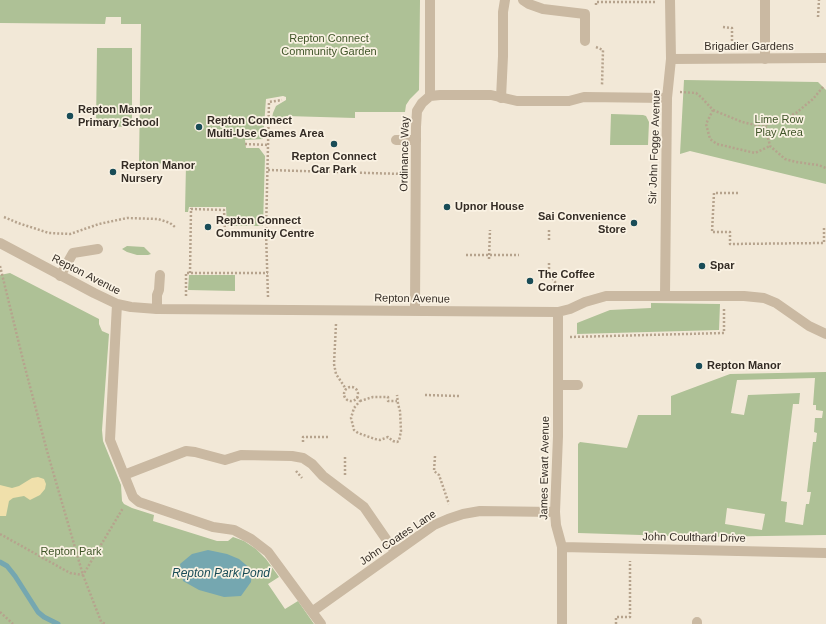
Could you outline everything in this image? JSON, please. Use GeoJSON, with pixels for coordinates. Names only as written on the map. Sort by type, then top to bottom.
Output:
{"type":"FeatureCollection","features":[{"type":"Feature","properties":{"kind":"street"},"geometry":{"type":"LineString","coordinates":[[430,0],[430,96],[491,95],[517,101],[569,100],[584,97],[667,98]]}},
{"type":"Feature","properties":{"kind":"street"},"geometry":{"type":"LineString","coordinates":[[501,98],[503,12],[505,0]]}},
{"type":"Feature","properties":{"kind":"street"},"geometry":{"type":"LineString","coordinates":[[523,0],[543,9],[585,14],[585,41]]}},
{"type":"Feature","properties":{"kind":"street","name":"Sir John Fogge Avenue"},"geometry":{"type":"LineString","coordinates":[[665,296],[667,98],[672,59],[670,0]]}},
{"type":"Feature","properties":{"kind":"street"},"geometry":{"type":"LineString","coordinates":[[765,0],[765,59]]}},
{"type":"Feature","properties":{"kind":"street","name":"Brigadier Gardens"},"geometry":{"type":"LineString","coordinates":[[672,59],[826,58]]}},
{"type":"Feature","properties":{"kind":"street","name":"Ordinance Way"},"geometry":{"type":"LineString","coordinates":[[415,311],[417,112],[422,103],[430,96]]}},
{"type":"Feature","properties":{"kind":"street"},"geometry":{"type":"LineString","coordinates":[[396,140],[416,140]]}},
{"type":"Feature","properties":{"kind":"street","name":"Repton Avenue"},"geometry":{"type":"LineString","coordinates":[[0,243],[60,276],[117,304],[131,307],[157,309],[558,312],[606,296],[744,296],[764,298],[776,303],[809,326],[826,334]]}},
{"type":"Feature","properties":{"kind":"street"},"geometry":{"type":"LineString","coordinates":[[60,276],[73,252],[98,249]]}},
{"type":"Feature","properties":{"kind":"street"},"geometry":{"type":"LineString","coordinates":[[157,309],[160,275]]}},
{"type":"Feature","properties":{"kind":"street"},"geometry":{"type":"LineString","coordinates":[[117,304],[110,440],[133,497],[140,502],[213,527],[234,530],[261,546],[268,552],[321,624]]}},
{"type":"Feature","properties":{"kind":"street","name":"James Ewart Avenue"},"geometry":{"type":"LineString","coordinates":[[558,312],[558,436],[555,512],[556,525],[562,547],[562,624]]}},
{"type":"Feature","properties":{"kind":"street"},"geometry":{"type":"LineString","coordinates":[[558,385],[578,385]]}},
{"type":"Feature","properties":{"kind":"street"},"geometry":{"type":"LineString","coordinates":[[124,475],[186,451],[225,460],[241,455],[292,456],[303,458],[312,464],[323,476],[364,507],[395,552]]}},
{"type":"Feature","properties":{"kind":"street","name":"John Coates Lane"},"geometry":{"type":"LineString","coordinates":[[312,611],[329,601],[434,525],[464,514],[480,511],[555,512]]}},
{"type":"Feature","properties":{"kind":"street","name":"John Coulthard Drive"},"geometry":{"type":"LineString","coordinates":[[562,547],[826,553]]}},
{"type":"Feature","properties":{"kind":"path"},"geometry":{"type":"LineString","coordinates":[[818,17],[819,0]]}},
{"type":"Feature","properties":{"kind":"path"},"geometry":{"type":"LineString","coordinates":[[585,14],[596,12],[596,2],[656,2]]}},
{"type":"Feature","properties":{"kind":"path"},"geometry":{"type":"LineString","coordinates":[[723,27],[732,28],[732,47]]}},
{"type":"Feature","properties":{"kind":"path"},"geometry":{"type":"LineString","coordinates":[[585,41],[603,50],[602,88]]}},
{"type":"Feature","properties":{"kind":"path"},"geometry":{"type":"LineString","coordinates":[[680,92],[696,93],[713,110],[742,122],[751,125],[765,125],[796,113],[813,99],[823,87]]}},
{"type":"Feature","properties":{"kind":"path"},"geometry":{"type":"LineString","coordinates":[[268,297],[266,232],[269,102],[282,100]]}},
{"type":"Feature","properties":{"kind":"path"},"geometry":{"type":"LineString","coordinates":[[713,110],[706,124],[710,139],[717,144],[755,153],[770,146]]}},
{"type":"Feature","properties":{"kind":"path"},"geometry":{"type":"LineString","coordinates":[[765,125],[770,146],[785,159],[818,165],[826,168]]}},
{"type":"Feature","properties":{"kind":"path"},"geometry":{"type":"LineString","coordinates":[[245,144],[268,144]]}},
{"type":"Feature","properties":{"kind":"path"},"geometry":{"type":"LineString","coordinates":[[268,170],[407,174]]}},
{"type":"Feature","properties":{"kind":"path"},"geometry":{"type":"LineString","coordinates":[[738,193],[714,193],[712,232],[730,232],[730,244],[824,243],[824,228]]}},
{"type":"Feature","properties":{"kind":"path"},"geometry":{"type":"LineString","coordinates":[[190,273],[191,209],[224,210],[225,231],[266,232]]}},
{"type":"Feature","properties":{"kind":"path"},"geometry":{"type":"LineString","coordinates":[[4,217],[50,233],[70,234],[99,224],[127,218],[158,219],[170,223],[175,227]]}},
{"type":"Feature","properties":{"kind":"path"},"geometry":{"type":"LineString","coordinates":[[489,259],[490,230]]}},
{"type":"Feature","properties":{"kind":"path"},"geometry":{"type":"LineString","coordinates":[[549,230],[549,240]]}},
{"type":"Feature","properties":{"kind":"path"},"geometry":{"type":"LineString","coordinates":[[466,255],[519,255]]}},
{"type":"Feature","properties":{"kind":"path"},"geometry":{"type":"LineString","coordinates":[[549,263],[549,273],[554,281],[560,286]]}},
{"type":"Feature","properties":{"kind":"path"},"geometry":{"type":"LineString","coordinates":[[0,266],[23,360],[83,575],[102,624],[107,624]]}},
{"type":"Feature","properties":{"kind":"path"},"geometry":{"type":"LineString","coordinates":[[186,296],[186,273],[268,273]]}},
{"type":"Feature","properties":{"kind":"path"},"geometry":{"type":"LineString","coordinates":[[570,337],[724,333],[724,309]]}},
{"type":"Feature","properties":{"kind":"path"},"geometry":{"type":"LineString","coordinates":[[336,323],[334,364],[336,374],[346,389]]}},
{"type":"Feature","properties":{"kind":"path"},"geometry":{"type":"LineString","coordinates":[[350,387],[356,389],[358,393],[356,397],[351,400],[347,399],[344,395],[346,389],[350,387]]}},
{"type":"Feature","properties":{"kind":"path"},"geometry":{"type":"LineString","coordinates":[[397,395],[400,411],[401,431],[399,441],[393,441],[388,437],[380,440],[375,439],[354,430],[351,421],[352,413],[360,401],[373,397],[388,397],[388,401],[398,401]]}},
{"type":"Feature","properties":{"kind":"path"},"geometry":{"type":"LineString","coordinates":[[425,395],[459,396]]}},
{"type":"Feature","properties":{"kind":"path"},"geometry":{"type":"LineString","coordinates":[[356,397],[360,401]]}},
{"type":"Feature","properties":{"kind":"path"},"geometry":{"type":"LineString","coordinates":[[303,442],[303,437],[329,437]]}},
{"type":"Feature","properties":{"kind":"path"},"geometry":{"type":"LineString","coordinates":[[344,482],[345,456]]}},
{"type":"Feature","properties":{"kind":"path"},"geometry":{"type":"LineString","coordinates":[[435,456],[434,471],[439,474],[448,504]]}},
{"type":"Feature","properties":{"kind":"path"},"geometry":{"type":"LineString","coordinates":[[83,575],[123,508]]}},
{"type":"Feature","properties":{"kind":"path"},"geometry":{"type":"LineString","coordinates":[[0,534],[70,573],[83,575]]}},
{"type":"Feature","properties":{"kind":"path"},"geometry":{"type":"LineString","coordinates":[[616,624],[616,617],[630,617],[630,560]]}},
{"type":"Feature","properties":{"kind":"path"},"geometry":{"type":"LineString","coordinates":[[0,612],[13,624]]}},
{"type":"Feature","properties":{"kind":"green space","name":"Repton Connect Community Garden"},"geometry":{"type":"Polygon","coordinates":[[[0,0],[420,0],[419,90],[406,105],[405,112],[355,112],[355,118],[286,116],[286,120],[273,120],[273,113],[276,106],[286,100],[286,97],[283,96],[266,99],[263,139],[245,140],[246,148],[259,148],[265,156],[263,226],[227,226],[226,207],[189,207],[188,212],[185,212],[186,164],[139,163],[141,24],[121,24],[121,17],[106,17],[105,24],[0,23],[0,0]]]}},
{"type":"Feature","properties":{"kind":"green space"},"geometry":{"type":"Polygon","coordinates":[[[97,48],[132,48],[132,127],[96,126],[97,48]]]}},
{"type":"Feature","properties":{"kind":"green space","name":"Lime Row Play Area"},"geometry":{"type":"Polygon","coordinates":[[[684,80],[818,82],[826,90],[826,184],[690,151],[680,154],[684,80]]]}},
{"type":"Feature","properties":{"kind":"green space"},"geometry":{"type":"Polygon","coordinates":[[[611,114],[646,116],[649,122],[648,145],[610,145],[611,114]]]}},
{"type":"Feature","properties":{"kind":"green space"},"geometry":{"type":"Polygon","coordinates":[[[127,246],[144,247],[151,254],[137,255],[122,249],[127,246]]]}},
{"type":"Feature","properties":{"kind":"green space","name":"Repton Park"},"geometry":{"type":"Polygon","coordinates":[[[10,273],[99,319],[99,324],[102,331],[109,334],[102,430],[103,441],[121,485],[122,501],[124,504],[154,515],[153,521],[217,541],[228,541],[233,537],[244,541],[256,549],[266,559],[279,577],[268,584],[285,609],[298,601],[314,624],[0,624],[0,275],[10,273]]]}},
{"type":"Feature","properties":{"kind":"green space"},"geometry":{"type":"Polygon","coordinates":[[[189,275],[235,275],[235,291],[188,290],[189,275]]]}},
{"type":"Feature","properties":{"kind":"green space"},"geometry":{"type":"Polygon","coordinates":[[[651,303],[720,304],[719,330],[577,334],[577,323],[610,310],[651,308],[651,303]]]}},
{"type":"Feature","properties":{"kind":"green space"},"geometry":{"type":"Polygon","coordinates":[[[826,372],[826,535],[704,537],[578,533],[578,444],[580,442],[627,448],[638,415],[671,415],[671,396],[730,374],[826,372]],[[815,378],[737,380],[731,413],[744,415],[748,395],[800,393],[799,404],[793,404],[781,501],[787,502],[785,522],[803,525],[806,504],[809,504],[811,492],[807,492],[813,442],[816,442],[817,433],[814,432],[815,418],[822,418],[823,411],[816,410],[816,405],[813,405],[815,378]],[[727,508],[725,524],[762,530],[765,514],[727,508]]]}},
{"type":"Feature","properties":{"kind":"sand"},"geometry":{"type":"Polygon","coordinates":[[[38,477],[44,479],[46,484],[45,489],[40,495],[30,500],[24,496],[13,498],[9,501],[6,516],[0,516],[0,485],[12,488],[19,486],[32,478],[38,477]]]}},
{"type":"Feature","properties":{"kind":"water","name":"Repton Park Pond"},"geometry":{"type":"Polygon","coordinates":[[[208,550],[227,554],[239,559],[252,570],[251,582],[241,596],[224,597],[199,590],[183,581],[180,564],[192,554],[208,550]]]}},
{"type":"Feature","properties":{"kind":"waterway"},"geometry":{"type":"LineString","coordinates":[[0,562],[7,566],[15,576],[38,612],[44,617],[58,624]]}},
{"type":"Feature","properties":{"kind":"place","name":"Repton Manor Primary School"},"geometry":{"type":"Point","coordinates":[70,116]}},
{"type":"Feature","properties":{"kind":"place","name":"Repton Connect Multi-Use Games Area"},"geometry":{"type":"Point","coordinates":[199,127]}},
{"type":"Feature","properties":{"kind":"place","name":"Repton Connect Car Park"},"geometry":{"type":"Point","coordinates":[334,144]}},
{"type":"Feature","properties":{"kind":"place","name":"Repton Manor Nursery"},"geometry":{"type":"Point","coordinates":[113,172]}},
{"type":"Feature","properties":{"kind":"place","name":"Upnor House"},"geometry":{"type":"Point","coordinates":[447,207]}},
{"type":"Feature","properties":{"kind":"place","name":"Sai Convenience Store"},"geometry":{"type":"Point","coordinates":[634,223]}},
{"type":"Feature","properties":{"kind":"place","name":"Repton Connect Community Centre"},"geometry":{"type":"Point","coordinates":[208,227]}},
{"type":"Feature","properties":{"kind":"place","name":"Spar"},"geometry":{"type":"Point","coordinates":[702,266]}},
{"type":"Feature","properties":{"kind":"place","name":"The Coffee Corner"},"geometry":{"type":"Point","coordinates":[530,281]}},
{"type":"Feature","properties":{"kind":"place","name":"Repton Manor"},"geometry":{"type":"Point","coordinates":[699,366]}}]}
